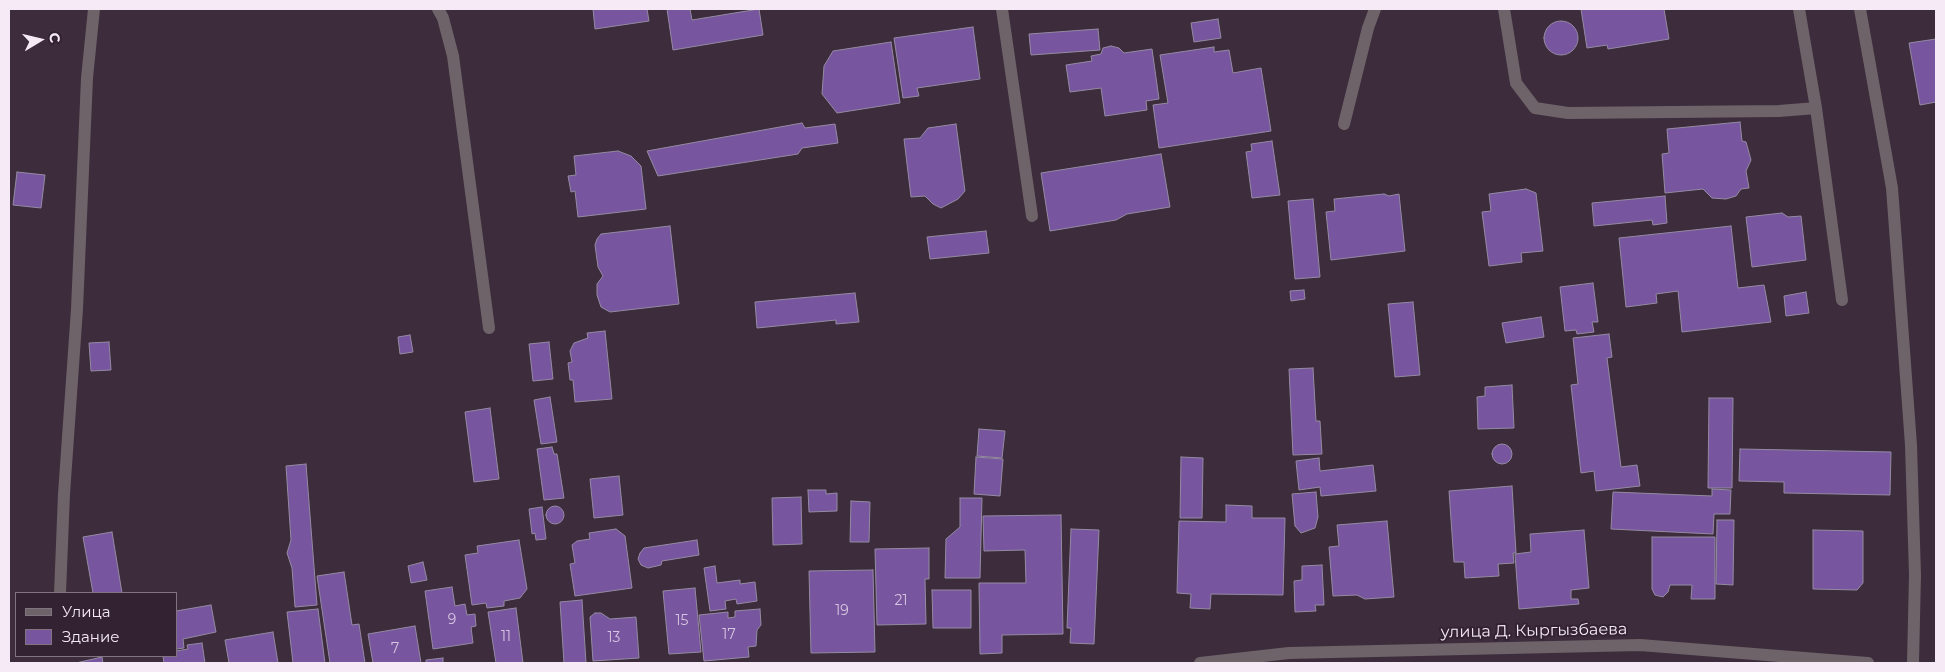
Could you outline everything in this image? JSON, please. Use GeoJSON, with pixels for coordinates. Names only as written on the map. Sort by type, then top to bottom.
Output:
{"type":"FeatureCollection","features":[{"type":"Feature","properties":{"kind":"street"},"geometry":{"type":"LineString","coordinates":[[60,592],[64,494],[77,309],[87,78],[94,9]]}},
{"type":"Feature","properties":{"kind":"street"},"geometry":{"type":"LineString","coordinates":[[438,9],[453,56],[489,328]]}},
{"type":"Feature","properties":{"kind":"street"},"geometry":{"type":"LineString","coordinates":[[1002,9],[1032,216]]}},
{"type":"Feature","properties":{"kind":"street"},"geometry":{"type":"LineString","coordinates":[[1344,124],[1368,28],[1375,9]]}},
{"type":"Feature","properties":{"kind":"street"},"geometry":{"type":"LineString","coordinates":[[1504,9],[1516,84],[1535,108],[1568,113],[1779,111],[1816,108]]}},
{"type":"Feature","properties":{"kind":"street"},"geometry":{"type":"LineString","coordinates":[[1799,9],[1816,108],[1842,300]]}},
{"type":"Feature","properties":{"kind":"street"},"geometry":{"type":"LineString","coordinates":[[1860,9],[1892,188],[1911,445],[1915,575],[1913,663]]}},
{"type":"Feature","properties":{"kind":"street","name":"улица Д. Кыргызбаева"},"geometry":{"type":"LineString","coordinates":[[1200,663],[1289,653],[1640,645],[1868,663]]}},
{"type":"Feature","properties":{"kind":"building"},"geometry":{"type":"Polygon","coordinates":[[[593,9],[647,9],[649,21],[595,29],[593,9]]]}},
{"type":"Feature","properties":{"kind":"building"},"geometry":{"type":"Polygon","coordinates":[[[667,9],[690,9],[692,20],[759,9],[763,35],[673,50],[667,9]]]}},
{"type":"Feature","properties":{"kind":"building"},"geometry":{"type":"Polygon","coordinates":[[[1581,9],[1664,9],[1669,39],[1608,49],[1607,45],[1587,48],[1581,9]]]}},
{"type":"Feature","properties":{"kind":"building"},"geometry":{"type":"Polygon","coordinates":[[[1218,19],[1221,38],[1194,42],[1191,23],[1218,19]]]}},
{"type":"Feature","properties":{"kind":"building"},"geometry":{"type":"Polygon","coordinates":[[[1561,21],[1568,22],[1573,26],[1577,31],[1577,45],[1573,50],[1568,54],[1561,55],[1554,54],[1549,50],[1545,45],[1544,38],[1545,31],[1549,26],[1554,22],[1561,21]]]}},
{"type":"Feature","properties":{"kind":"building"},"geometry":{"type":"Polygon","coordinates":[[[973,27],[980,79],[917,88],[919,96],[903,98],[894,38],[973,27]]]}},
{"type":"Feature","properties":{"kind":"building"},"geometry":{"type":"Polygon","coordinates":[[[1098,29],[1100,50],[1031,55],[1029,34],[1098,29]]]}},
{"type":"Feature","properties":{"kind":"building"},"geometry":{"type":"Polygon","coordinates":[[[1936,39],[1936,102],[1920,105],[1909,43],[1936,39]]]}},
{"type":"Feature","properties":{"kind":"building"},"geometry":{"type":"Polygon","coordinates":[[[891,42],[900,103],[837,113],[822,94],[824,66],[833,51],[891,42]]]}},
{"type":"Feature","properties":{"kind":"building"},"geometry":{"type":"Polygon","coordinates":[[[1111,46],[1119,48],[1124,53],[1152,49],[1159,99],[1146,101],[1147,110],[1105,116],[1101,88],[1070,92],[1066,65],[1092,61],[1091,56],[1101,54],[1103,48],[1111,46]]]}},
{"type":"Feature","properties":{"kind":"building"},"geometry":{"type":"Polygon","coordinates":[[[1214,47],[1214,52],[1229,50],[1233,73],[1261,68],[1271,131],[1159,148],[1153,105],[1168,103],[1160,55],[1214,47]]]}},
{"type":"Feature","properties":{"kind":"building"},"geometry":{"type":"Polygon","coordinates":[[[1740,122],[1742,141],[1746,142],[1751,160],[1746,171],[1749,188],[1741,189],[1736,196],[1726,199],[1712,198],[1703,189],[1665,193],[1662,154],[1669,153],[1667,129],[1740,122]]]}},
{"type":"Feature","properties":{"kind":"building"},"geometry":{"type":"Polygon","coordinates":[[[802,123],[805,128],[835,124],[838,143],[802,148],[798,154],[658,176],[647,151],[802,123]]]}},
{"type":"Feature","properties":{"kind":"building"},"geometry":{"type":"Polygon","coordinates":[[[956,124],[965,191],[958,199],[941,208],[933,204],[925,196],[911,197],[904,139],[920,138],[928,128],[956,124]]]}},
{"type":"Feature","properties":{"kind":"building"},"geometry":{"type":"Polygon","coordinates":[[[1272,141],[1280,195],[1252,198],[1246,152],[1252,151],[1251,144],[1272,141]]]}},
{"type":"Feature","properties":{"kind":"building"},"geometry":{"type":"Polygon","coordinates":[[[618,151],[631,156],[641,166],[646,209],[578,217],[575,191],[571,192],[568,176],[576,175],[574,156],[618,151]]]}},
{"type":"Feature","properties":{"kind":"building"},"geometry":{"type":"Polygon","coordinates":[[[1161,154],[1170,207],[1127,214],[1116,220],[1050,231],[1041,173],[1161,154]]]}},
{"type":"Feature","properties":{"kind":"building"},"geometry":{"type":"Polygon","coordinates":[[[17,172],[45,175],[41,208],[13,205],[17,172]]]}},
{"type":"Feature","properties":{"kind":"building"},"geometry":{"type":"Polygon","coordinates":[[[1526,189],[1536,193],[1543,251],[1521,253],[1522,262],[1489,266],[1482,212],[1491,211],[1489,194],[1526,189]]]}},
{"type":"Feature","properties":{"kind":"building"},"geometry":{"type":"Polygon","coordinates":[[[1384,194],[1389,196],[1399,194],[1405,251],[1331,260],[1326,212],[1335,211],[1334,199],[1384,194]]]}},
{"type":"Feature","properties":{"kind":"building"},"geometry":{"type":"Polygon","coordinates":[[[1665,196],[1667,223],[1653,225],[1652,220],[1594,226],[1592,203],[1665,196]]]}},
{"type":"Feature","properties":{"kind":"building"},"geometry":{"type":"Polygon","coordinates":[[[1313,199],[1320,277],[1295,279],[1288,201],[1313,199]]]}},
{"type":"Feature","properties":{"kind":"building"},"geometry":{"type":"Polygon","coordinates":[[[1782,213],[1788,217],[1801,216],[1806,260],[1752,267],[1746,217],[1782,213]]]}},
{"type":"Feature","properties":{"kind":"building"},"geometry":{"type":"Polygon","coordinates":[[[670,226],[679,304],[610,312],[601,307],[597,295],[597,284],[603,276],[598,267],[595,245],[601,234],[670,226]]]}},
{"type":"Feature","properties":{"kind":"building"},"geometry":{"type":"Polygon","coordinates":[[[1731,226],[1738,288],[1764,285],[1771,322],[1682,332],[1678,291],[1656,294],[1657,303],[1626,307],[1619,238],[1731,226]]]}},
{"type":"Feature","properties":{"kind":"building"},"geometry":{"type":"Polygon","coordinates":[[[986,231],[989,253],[930,259],[927,237],[986,231]]]}},
{"type":"Feature","properties":{"kind":"building"},"geometry":{"type":"Polygon","coordinates":[[[1593,283],[1598,322],[1592,322],[1594,332],[1577,334],[1576,330],[1565,331],[1560,287],[1593,283]]]}},
{"type":"Feature","properties":{"kind":"building"},"geometry":{"type":"Polygon","coordinates":[[[1304,290],[1305,299],[1291,301],[1290,291],[1304,290]]]}},
{"type":"Feature","properties":{"kind":"building"},"geometry":{"type":"Polygon","coordinates":[[[1806,292],[1809,313],[1786,316],[1784,296],[1806,292]]]}},
{"type":"Feature","properties":{"kind":"building"},"geometry":{"type":"Polygon","coordinates":[[[855,293],[859,322],[836,324],[836,320],[757,328],[755,302],[855,293]]]}},
{"type":"Feature","properties":{"kind":"building"},"geometry":{"type":"Polygon","coordinates":[[[1413,302],[1420,375],[1395,377],[1388,304],[1413,302]]]}},
{"type":"Feature","properties":{"kind":"building"},"geometry":{"type":"Polygon","coordinates":[[[1541,317],[1544,337],[1506,343],[1502,323],[1541,317]]]}},
{"type":"Feature","properties":{"kind":"building"},"geometry":{"type":"Polygon","coordinates":[[[605,331],[612,399],[575,402],[573,380],[570,380],[568,363],[572,362],[570,351],[574,343],[588,338],[587,333],[605,331]]]}},
{"type":"Feature","properties":{"kind":"building"},"geometry":{"type":"Polygon","coordinates":[[[1609,334],[1612,357],[1607,358],[1621,467],[1637,465],[1640,486],[1596,491],[1594,471],[1581,473],[1571,385],[1578,384],[1573,338],[1609,334]]]}},
{"type":"Feature","properties":{"kind":"building"},"geometry":{"type":"Polygon","coordinates":[[[410,335],[413,352],[400,354],[398,337],[410,335]]]}},
{"type":"Feature","properties":{"kind":"building"},"geometry":{"type":"Polygon","coordinates":[[[109,342],[111,370],[91,371],[89,343],[109,342]]]}},
{"type":"Feature","properties":{"kind":"building"},"geometry":{"type":"Polygon","coordinates":[[[549,342],[553,379],[533,381],[529,344],[549,342]]]}},
{"type":"Feature","properties":{"kind":"building"},"geometry":{"type":"Polygon","coordinates":[[[1313,368],[1316,421],[1320,421],[1322,454],[1293,455],[1289,369],[1313,368]]]}},
{"type":"Feature","properties":{"kind":"building"},"geometry":{"type":"Polygon","coordinates":[[[1512,385],[1514,428],[1478,429],[1477,397],[1485,396],[1485,387],[1512,385]]]}},
{"type":"Feature","properties":{"kind":"building"},"geometry":{"type":"Polygon","coordinates":[[[550,397],[557,442],[541,444],[534,400],[550,397]]]}},
{"type":"Feature","properties":{"kind":"building"},"geometry":{"type":"Polygon","coordinates":[[[1709,398],[1733,398],[1732,488],[1708,488],[1709,398]]]}},
{"type":"Feature","properties":{"kind":"building"},"geometry":{"type":"Polygon","coordinates":[[[490,408],[499,479],[474,482],[465,412],[490,408]]]}},
{"type":"Feature","properties":{"kind":"building"},"geometry":{"type":"Polygon","coordinates":[[[979,429],[1005,431],[1002,458],[977,456],[979,429]]]}},
{"type":"Feature","properties":{"kind":"building"},"geometry":{"type":"Polygon","coordinates":[[[1498,444],[1506,444],[1512,450],[1512,458],[1506,464],[1498,464],[1492,458],[1492,450],[1498,444]]]}},
{"type":"Feature","properties":{"kind":"building"},"geometry":{"type":"Polygon","coordinates":[[[552,447],[554,454],[557,454],[564,498],[544,500],[537,449],[552,447]]]}},
{"type":"Feature","properties":{"kind":"building"},"geometry":{"type":"Polygon","coordinates":[[[1740,449],[1891,452],[1890,495],[1784,493],[1784,482],[1739,481],[1740,449]]]}},
{"type":"Feature","properties":{"kind":"building"},"geometry":{"type":"Polygon","coordinates":[[[976,457],[1003,459],[1000,496],[974,494],[976,457]]]}},
{"type":"Feature","properties":{"kind":"building"},"geometry":{"type":"Polygon","coordinates":[[[1181,457],[1203,458],[1202,518],[1180,518],[1181,457]]]}},
{"type":"Feature","properties":{"kind":"building"},"geometry":{"type":"Polygon","coordinates":[[[1319,458],[1320,471],[1373,465],[1376,491],[1321,496],[1320,487],[1299,490],[1296,461],[1319,458]]]}},
{"type":"Feature","properties":{"kind":"building"},"geometry":{"type":"Polygon","coordinates":[[[306,464],[317,605],[295,607],[292,568],[287,553],[291,540],[286,466],[306,464]]]}},
{"type":"Feature","properties":{"kind":"building"},"geometry":{"type":"Polygon","coordinates":[[[619,476],[623,515],[594,518],[590,479],[619,476]]]}},
{"type":"Feature","properties":{"kind":"building"},"geometry":{"type":"Polygon","coordinates":[[[1512,486],[1516,553],[1513,553],[1514,563],[1498,564],[1499,576],[1465,578],[1464,562],[1454,562],[1449,491],[1512,486]]]}},
{"type":"Feature","properties":{"kind":"building"},"geometry":{"type":"Polygon","coordinates":[[[1712,489],[1731,490],[1730,514],[1714,514],[1713,534],[1611,529],[1613,492],[1712,496],[1712,489]]]}},
{"type":"Feature","properties":{"kind":"building"},"geometry":{"type":"Polygon","coordinates":[[[808,490],[826,490],[826,494],[837,493],[837,511],[809,512],[808,490]]]}},
{"type":"Feature","properties":{"kind":"building"},"geometry":{"type":"Polygon","coordinates":[[[1316,492],[1318,517],[1315,528],[1301,533],[1295,526],[1292,494],[1316,492]]]}},
{"type":"Feature","properties":{"kind":"building"},"geometry":{"type":"Polygon","coordinates":[[[801,497],[802,544],[773,545],[772,498],[801,497]]]}},
{"type":"Feature","properties":{"kind":"building"},"geometry":{"type":"Polygon","coordinates":[[[960,498],[982,498],[980,578],[945,578],[946,539],[960,527],[960,498]]]}},
{"type":"Feature","properties":{"kind":"building"},"geometry":{"type":"Polygon","coordinates":[[[851,501],[870,502],[869,542],[850,542],[851,501]]]}},
{"type":"Feature","properties":{"kind":"building"},"geometry":{"type":"Polygon","coordinates":[[[1226,505],[1252,506],[1252,518],[1285,518],[1283,595],[1211,594],[1210,609],[1190,608],[1191,594],[1177,593],[1179,521],[1226,522],[1226,505]]]}},
{"type":"Feature","properties":{"kind":"building"},"geometry":{"type":"Polygon","coordinates":[[[551,506],[559,506],[564,511],[562,522],[551,524],[546,519],[546,511],[551,506]]]}},
{"type":"Feature","properties":{"kind":"building"},"geometry":{"type":"Polygon","coordinates":[[[542,507],[546,539],[536,540],[535,533],[532,534],[529,509],[542,507]]]}},
{"type":"Feature","properties":{"kind":"building"},"geometry":{"type":"Polygon","coordinates":[[[1061,515],[1063,634],[1002,635],[1002,653],[980,654],[979,583],[1026,583],[1025,550],[984,551],[983,516],[1061,515]]]}},
{"type":"Feature","properties":{"kind":"building"},"geometry":{"type":"Polygon","coordinates":[[[1717,520],[1734,520],[1733,585],[1716,584],[1717,520]]]}},
{"type":"Feature","properties":{"kind":"building"},"geometry":{"type":"Polygon","coordinates":[[[1387,521],[1394,597],[1365,599],[1357,595],[1333,596],[1329,547],[1339,546],[1337,525],[1387,521]]]}},
{"type":"Feature","properties":{"kind":"building"},"geometry":{"type":"Polygon","coordinates":[[[616,529],[625,536],[632,588],[575,596],[570,564],[575,563],[572,545],[577,541],[590,539],[589,533],[616,529]]]}},
{"type":"Feature","properties":{"kind":"building"},"geometry":{"type":"Polygon","coordinates":[[[1071,529],[1099,530],[1094,644],[1070,643],[1071,628],[1067,628],[1071,529]]]}},
{"type":"Feature","properties":{"kind":"building"},"geometry":{"type":"Polygon","coordinates":[[[1584,530],[1589,588],[1571,590],[1571,599],[1578,599],[1579,604],[1519,609],[1515,554],[1531,552],[1530,534],[1584,530]]]}},
{"type":"Feature","properties":{"kind":"building"},"geometry":{"type":"Polygon","coordinates":[[[1813,530],[1863,531],[1863,583],[1857,590],[1813,589],[1813,530]]]}},
{"type":"Feature","properties":{"kind":"building"},"geometry":{"type":"Polygon","coordinates":[[[112,532],[122,592],[93,592],[83,537],[112,532]]]}},
{"type":"Feature","properties":{"kind":"building"},"geometry":{"type":"Polygon","coordinates":[[[1652,537],[1715,537],[1715,599],[1691,599],[1692,585],[1670,585],[1668,592],[1663,597],[1655,595],[1652,589],[1652,537]]]}},
{"type":"Feature","properties":{"kind":"building"},"geometry":{"type":"Polygon","coordinates":[[[519,540],[527,589],[520,598],[504,601],[504,606],[487,608],[486,603],[472,605],[465,555],[478,553],[477,546],[519,540]]]}},
{"type":"Feature","properties":{"kind":"building"},"geometry":{"type":"Polygon","coordinates":[[[697,540],[699,555],[662,561],[661,565],[648,568],[641,565],[638,559],[644,548],[697,540]]]}},
{"type":"Feature","properties":{"kind":"building"},"geometry":{"type":"Polygon","coordinates":[[[929,548],[929,579],[925,579],[926,624],[877,625],[875,549],[929,548]]]}},
{"type":"Feature","properties":{"kind":"building"},"geometry":{"type":"Polygon","coordinates":[[[423,562],[427,580],[411,583],[408,566],[423,562]]]}},
{"type":"Feature","properties":{"kind":"building"},"geometry":{"type":"Polygon","coordinates":[[[1322,565],[1324,605],[1315,605],[1316,611],[1295,612],[1294,581],[1302,580],[1302,566],[1322,565]]]}},
{"type":"Feature","properties":{"kind":"building"},"geometry":{"type":"Polygon","coordinates":[[[715,566],[717,583],[740,580],[740,584],[755,582],[757,601],[737,604],[736,599],[725,601],[726,609],[710,611],[704,568],[715,566]]]}},
{"type":"Feature","properties":{"kind":"building"},"geometry":{"type":"Polygon","coordinates":[[[873,570],[875,652],[811,653],[809,571],[873,570]]]}},
{"type":"Feature","properties":{"kind":"building"},"geometry":{"type":"Polygon","coordinates":[[[344,572],[352,625],[359,624],[365,663],[330,663],[317,576],[344,572]]]}},
{"type":"Feature","properties":{"kind":"building"},"geometry":{"type":"Polygon","coordinates":[[[452,587],[455,606],[465,604],[467,615],[475,614],[476,626],[471,627],[473,643],[433,649],[425,591],[452,587]]]}},
{"type":"Feature","properties":{"kind":"building"},"geometry":{"type":"Polygon","coordinates":[[[695,588],[701,652],[669,654],[663,591],[695,588]]]}},
{"type":"Feature","properties":{"kind":"building"},"geometry":{"type":"Polygon","coordinates":[[[932,590],[971,590],[971,628],[933,628],[932,590]]]}},
{"type":"Feature","properties":{"kind":"building"},"geometry":{"type":"Polygon","coordinates":[[[582,600],[586,663],[564,663],[560,602],[582,600]]]}},
{"type":"Feature","properties":{"kind":"building"},"geometry":{"type":"Polygon","coordinates":[[[211,605],[216,632],[183,639],[184,648],[178,649],[178,611],[211,605]]]}},
{"type":"Feature","properties":{"kind":"building"},"geometry":{"type":"Polygon","coordinates":[[[516,608],[523,663],[496,663],[488,612],[516,608]]]}},
{"type":"Feature","properties":{"kind":"building"},"geometry":{"type":"Polygon","coordinates":[[[318,609],[325,663],[293,663],[287,612],[318,609]]]}},
{"type":"Feature","properties":{"kind":"building"},"geometry":{"type":"Polygon","coordinates":[[[760,609],[761,625],[757,630],[756,646],[748,647],[749,657],[704,661],[699,615],[728,612],[728,618],[735,617],[735,611],[760,609]]]}},
{"type":"Feature","properties":{"kind":"building"},"geometry":{"type":"Polygon","coordinates":[[[595,613],[601,613],[610,619],[636,617],[639,658],[593,661],[590,617],[595,613]]]}},
{"type":"Feature","properties":{"kind":"building"},"geometry":{"type":"Polygon","coordinates":[[[415,626],[421,663],[373,663],[368,634],[415,626]]]}},
{"type":"Feature","properties":{"kind":"building"},"geometry":{"type":"Polygon","coordinates":[[[273,632],[278,663],[229,663],[225,640],[273,632]]]}},
{"type":"Feature","properties":{"kind":"building"},"geometry":{"type":"Polygon","coordinates":[[[202,643],[205,663],[164,663],[163,657],[178,657],[178,651],[188,649],[187,645],[202,643]]]}},
{"type":"Feature","properties":{"kind":"building"},"geometry":{"type":"Polygon","coordinates":[[[102,657],[103,663],[76,663],[102,657]]]}},
{"type":"Feature","properties":{"kind":"building"},"geometry":{"type":"Polygon","coordinates":[[[443,658],[443,663],[426,663],[426,660],[443,658]]]}}]}
